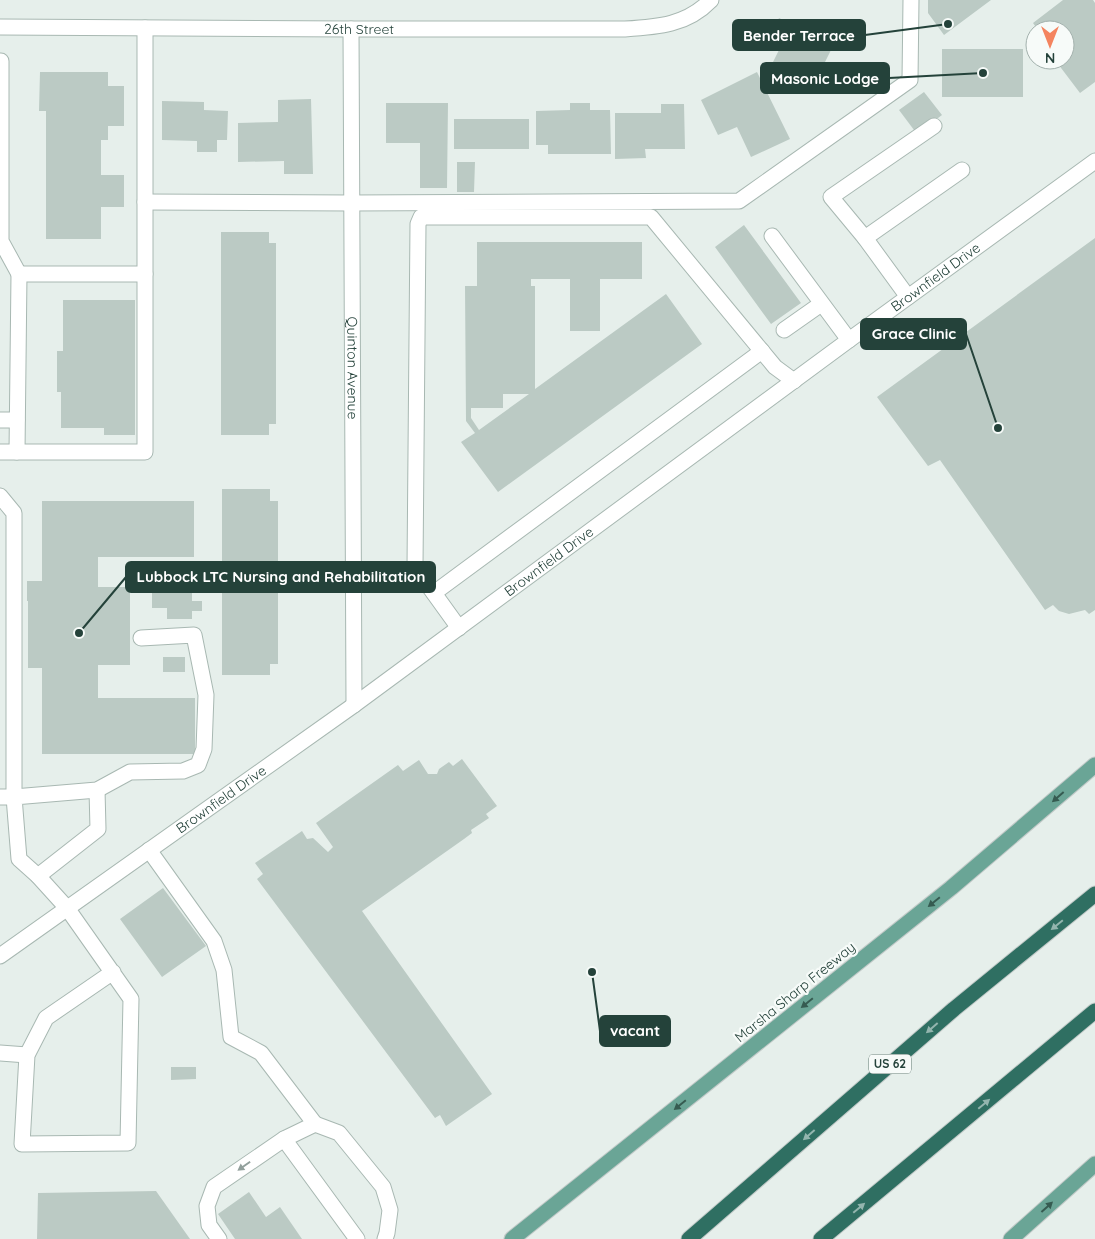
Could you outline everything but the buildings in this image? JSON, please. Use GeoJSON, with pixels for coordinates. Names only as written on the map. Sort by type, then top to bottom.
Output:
{"type":"FeatureCollection","features":[{"type":"Feature","properties":{"kind":"highway","name":"US 62"},"geometry":{"type":"LineString","coordinates":[[689,1239],[954,1009],[1095,894]]}},
{"type":"Feature","properties":{"kind":"highway"},"geometry":{"type":"LineString","coordinates":[[821,1239],[1095,1011]]}},
{"type":"Feature","properties":{"kind":"main road","name":"Marsha Sharp Freeway"},"geometry":{"type":"LineString","coordinates":[[512,1239],[951,888],[1095,765]]}},
{"type":"Feature","properties":{"kind":"main road"},"geometry":{"type":"LineString","coordinates":[[1011,1239],[1095,1164]]}},
{"type":"Feature","properties":{"kind":"street","name":"26th Street"},"geometry":{"type":"LineString","coordinates":[[0,27],[625,29],[658,27],[679,22],[696,13],[711,0]]}},
{"type":"Feature","properties":{"kind":"street"},"geometry":{"type":"LineString","coordinates":[[145,202],[739,201],[910,80],[911,0]]}},
{"type":"Feature","properties":{"kind":"street"},"geometry":{"type":"LineString","coordinates":[[0,452],[145,452],[145,28]]}},
{"type":"Feature","properties":{"kind":"street","name":"Quinton Avenue"},"geometry":{"type":"LineString","coordinates":[[351,29],[354,705]]}},
{"type":"Feature","properties":{"kind":"street"},"geometry":{"type":"LineString","coordinates":[[1,62],[1,241],[19,274],[17,452]]}},
{"type":"Feature","properties":{"kind":"street"},"geometry":{"type":"LineString","coordinates":[[908,298],[865,238],[831,196],[934,126]]}},
{"type":"Feature","properties":{"kind":"street","name":"Brownfield Drive"},"geometry":{"type":"LineString","coordinates":[[0,956],[354,705],[1095,161]]}},
{"type":"Feature","properties":{"kind":"street"},"geometry":{"type":"LineString","coordinates":[[865,238],[962,170]]}},
{"type":"Feature","properties":{"kind":"street"},"geometry":{"type":"LineString","coordinates":[[459,628],[415,567],[418,224],[421,217],[652,217],[762,352],[775,367],[794,381]]}},
{"type":"Feature","properties":{"kind":"street"},"geometry":{"type":"LineString","coordinates":[[772,236],[849,340]]}},
{"type":"Feature","properties":{"kind":"street"},"geometry":{"type":"LineString","coordinates":[[19,274],[145,274]]}},
{"type":"Feature","properties":{"kind":"street"},"geometry":{"type":"LineString","coordinates":[[784,330],[821,304]]}},
{"type":"Feature","properties":{"kind":"street"},"geometry":{"type":"LineString","coordinates":[[434,593],[762,352]]}},
{"type":"Feature","properties":{"kind":"street"},"geometry":{"type":"LineString","coordinates":[[0,420],[17,420]]}},
{"type":"Feature","properties":{"kind":"street"},"geometry":{"type":"LineString","coordinates":[[0,496],[14,513],[7,797],[19,859],[38,876],[67,908],[113,972],[131,999],[128,1143],[22,1144],[27,1055],[46,1018],[113,972]]}},
{"type":"Feature","properties":{"kind":"street"},"geometry":{"type":"LineString","coordinates":[[7,797],[97,790],[130,772],[183,772],[198,765],[204,749],[206,695],[194,635],[140,638]]}},
{"type":"Feature","properties":{"kind":"street"},"geometry":{"type":"LineString","coordinates":[[38,876],[98,829],[97,790]]}},
{"type":"Feature","properties":{"kind":"street"},"geometry":{"type":"LineString","coordinates":[[149,850],[214,941],[224,970],[231,1037],[261,1053],[315,1124],[340,1133],[383,1187],[390,1210],[388,1233],[385,1239]]}},
{"type":"Feature","properties":{"kind":"street"},"geometry":{"type":"LineString","coordinates":[[0,1054],[27,1055]]}},
{"type":"Feature","properties":{"kind":"street"},"geometry":{"type":"LineString","coordinates":[[219,1239],[209,1225],[207,1206],[214,1187],[284,1139],[315,1124]]}},
{"type":"Feature","properties":{"kind":"street"},"geometry":{"type":"LineString","coordinates":[[284,1139],[358,1239]]}},
{"type":"Feature","properties":{"kind":"place","name":"Bender Terrace"},"geometry":{"type":"Point","coordinates":[948,24]}},
{"type":"Feature","properties":{"kind":"place","name":"Masonic Lodge"},"geometry":{"type":"Point","coordinates":[983,73]}},
{"type":"Feature","properties":{"kind":"place","name":"Grace Clinic"},"geometry":{"type":"Point","coordinates":[998,428]}},
{"type":"Feature","properties":{"kind":"place","name":"Lubbock LTC Nursing and Rehabilitation"},"geometry":{"type":"Point","coordinates":[79,633]}},
{"type":"Feature","properties":{"kind":"place","name":"vacant"},"geometry":{"type":"Point","coordinates":[592,972]}}]}
